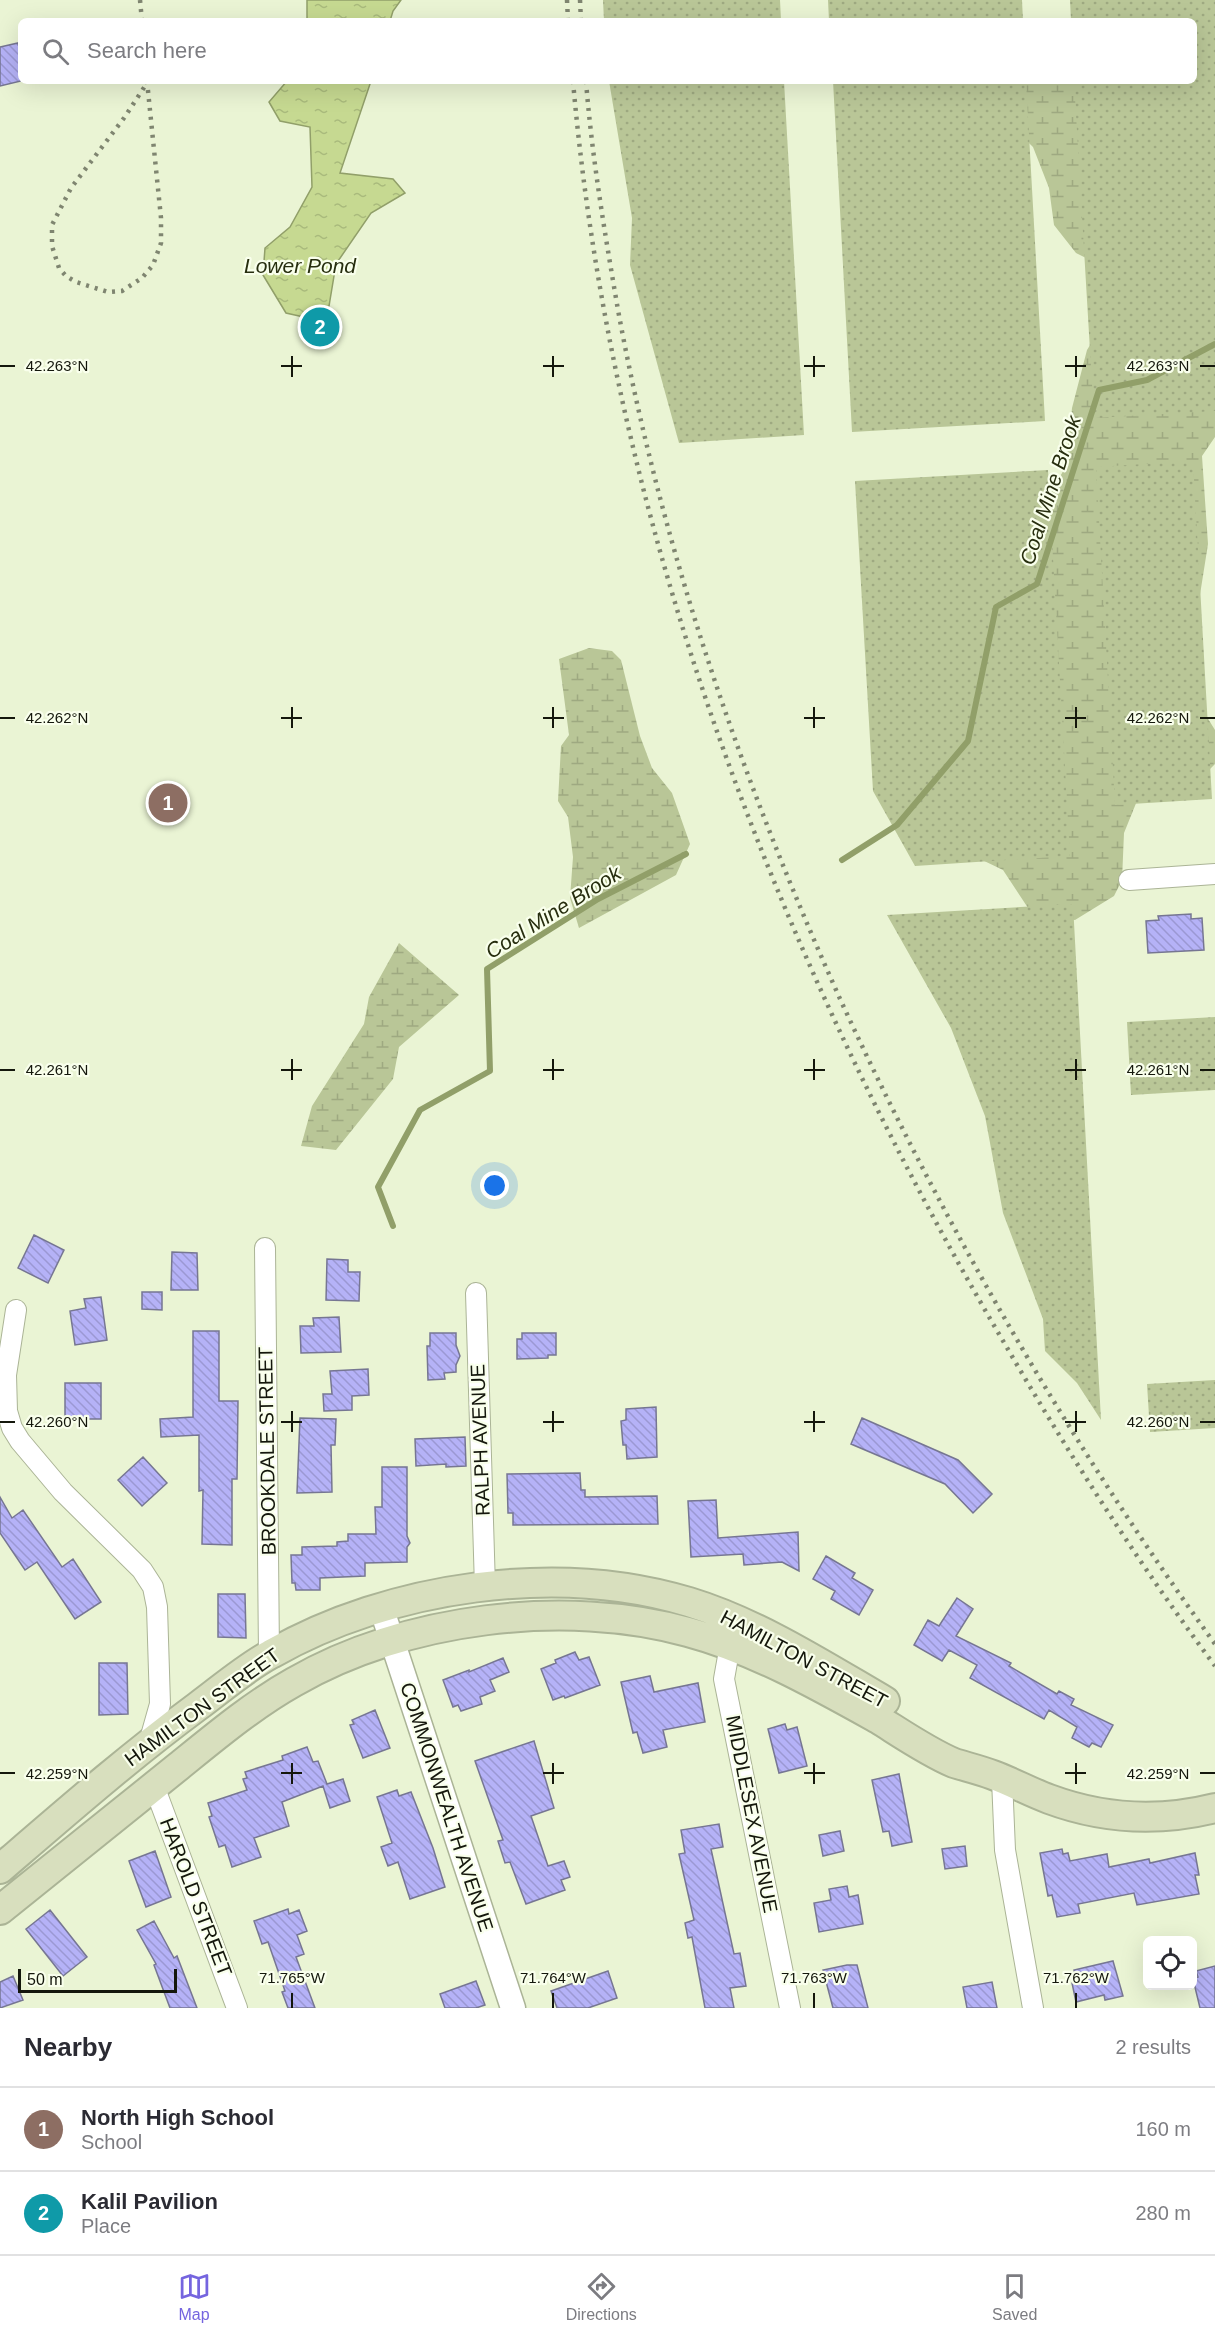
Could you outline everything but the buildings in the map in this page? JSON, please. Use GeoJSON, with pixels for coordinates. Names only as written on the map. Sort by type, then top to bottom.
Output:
{"type":"FeatureCollection","features":[{"type":"Feature","properties":{"kind":"main road","name":"HAMILTON STREET"},"geometry":{"type":"LineString","coordinates":[[0,1869],[149,1743],[269,1655],[307,1634],[381,1607],[485,1587],[551,1583],[618,1587],[688,1602],[732,1633],[839,1674],[961,1745],[997,1777],[1049,1799],[1094,1813],[1115,1816],[1172,1816],[1215,1808]]}},
{"type":"Feature","properties":{"kind":"main road","name":"HAMILTON STREET"},"geometry":{"type":"LineString","coordinates":[[0,1910],[241,1716],[294,1681],[340,1659],[392,1641],[448,1626],[496,1617],[611,1618],[687,1631],[732,1633]]}},
{"type":"Feature","properties":{"kind":"street"},"geometry":{"type":"LineString","coordinates":[[1129,880],[1215,874]]}},
{"type":"Feature","properties":{"kind":"street","name":"BROOKDALE STREET"},"geometry":{"type":"LineString","coordinates":[[265,1248],[269,1655]]}},
{"type":"Feature","properties":{"kind":"street","name":"RALPH AVENUE"},"geometry":{"type":"LineString","coordinates":[[476,1293],[485,1587]]}},
{"type":"Feature","properties":{"kind":"street"},"geometry":{"type":"LineString","coordinates":[[16,1310],[6,1375],[7,1411],[12,1428],[20,1441],[63,1492],[142,1570],[153,1587],[157,1607],[160,1704],[149,1743]]}},
{"type":"Feature","properties":{"kind":"street","name":"COMMONWEALTH AVENUE"},"geometry":{"type":"LineString","coordinates":[[381,1607],[513,2008]]}},
{"type":"Feature","properties":{"kind":"street","name":"MIDDLESEX AVENUE"},"geometry":{"type":"LineString","coordinates":[[732,1633],[724,1679],[790,2008]]}},
{"type":"Feature","properties":{"kind":"street"},"geometry":{"type":"LineString","coordinates":[[997,1777],[1005,1850],[1033,2008]]}},
{"type":"Feature","properties":{"kind":"street","name":"HAROLD STREET"},"geometry":{"type":"LineString","coordinates":[[154,1786],[237,2008]]}},
{"type":"Feature","properties":{"kind":"green space"},"geometry":{"type":"Polygon","coordinates":[[[603,0],[780,0],[781,18],[604,18],[603,0]]]}},
{"type":"Feature","properties":{"kind":"green space"},"geometry":{"type":"Polygon","coordinates":[[[828,0],[1022,0],[1023,18],[829,18],[828,0]]]}},
{"type":"Feature","properties":{"kind":"green space"},"geometry":{"type":"Polygon","coordinates":[[[1070,0],[1215,0],[1215,411],[1094,418],[1074,84],[1197,84],[1197,18],[1071,18],[1070,0]]]}},
{"type":"Feature","properties":{"kind":"green space"},"geometry":{"type":"Polygon","coordinates":[[[610,84],[784,84],[804,435],[679,443],[630,265],[632,218],[610,84]]]}},
{"type":"Feature","properties":{"kind":"green space"},"geometry":{"type":"Polygon","coordinates":[[[833,84],[1026,84],[1045,421],[852,432],[833,84]]]}},
{"type":"Feature","properties":{"kind":"green space"},"geometry":{"type":"Polygon","coordinates":[[[999,84],[1083,84],[1215,174],[1215,437],[1202,456],[1208,544],[1193,639],[1202,709],[1215,730],[1215,764],[1203,776],[1141,791],[1124,833],[1122,880],[1114,896],[1075,920],[1032,914],[1003,870],[953,846],[1044,505],[1066,466],[1072,408],[1087,350],[1097,334],[1098,264],[1076,253],[1054,225],[1049,188],[1033,147],[999,114],[999,84]]]}},
{"type":"Feature","properties":{"kind":"green space"},"geometry":{"type":"Polygon","coordinates":[[[1193,461],[1212,799],[1115,805],[1096,467],[1193,461]]]}},
{"type":"Feature","properties":{"kind":"green space"},"geometry":{"type":"Polygon","coordinates":[[[1048,470],[1070,856],[915,866],[873,791],[855,481],[1048,470]]]}},
{"type":"Feature","properties":{"kind":"green space"},"geometry":{"type":"Polygon","coordinates":[[[589,648],[612,651],[621,660],[640,736],[652,768],[672,793],[690,844],[676,875],[579,928],[570,898],[573,857],[568,817],[558,801],[561,746],[569,735],[559,659],[589,648]]]}},
{"type":"Feature","properties":{"kind":"green space"},"geometry":{"type":"Polygon","coordinates":[[[1073,904],[1101,1420],[1077,1383],[1045,1351],[1043,1319],[1003,1213],[985,1116],[951,1028],[887,915],[1073,904]]]}},
{"type":"Feature","properties":{"kind":"green space"},"geometry":{"type":"Polygon","coordinates":[[[399,943],[459,995],[399,1047],[393,1079],[336,1150],[301,1146],[312,1106],[364,1024],[369,997],[399,943]]]}},
{"type":"Feature","properties":{"kind":"green space"},"geometry":{"type":"Polygon","coordinates":[[[1215,1017],[1215,1090],[1131,1095],[1127,1022],[1215,1017]]]}},
{"type":"Feature","properties":{"kind":"green space"},"geometry":{"type":"Polygon","coordinates":[[[1215,1380],[1215,1428],[1150,1432],[1147,1384],[1215,1380]]]}},
{"type":"Feature","properties":{"kind":"water"},"geometry":{"type":"Polygon","coordinates":[[[307,0],[401,0],[391,18],[307,18],[307,0]]]}},
{"type":"Feature","properties":{"kind":"water","name":"Lower Pond"},"geometry":{"type":"Polygon","coordinates":[[[284,84],[370,84],[340,173],[393,179],[405,193],[371,213],[336,264],[329,306],[308,318],[286,313],[263,275],[265,248],[290,227],[312,187],[310,127],[280,121],[269,102],[284,84]]]}},
{"type":"Feature","properties":{"kind":"waterway","name":"Coal Mine Brook"},"geometry":{"type":"LineString","coordinates":[[842,860],[897,825],[968,741],[996,607],[1037,584],[1099,390],[1147,380],[1215,344]]}},
{"type":"Feature","properties":{"kind":"waterway","name":"Coal Mine Brook"},"geometry":{"type":"LineString","coordinates":[[393,1226],[378,1187],[420,1110],[490,1071],[487,969],[598,899],[686,854]]}},
{"type":"Feature","properties":{"kind":"railway"},"geometry":{"type":"LineString","coordinates":[[140,0],[142,18]]}},
{"type":"Feature","properties":{"kind":"railway"},"geometry":{"type":"LineString","coordinates":[[567,0],[568,18]]}},
{"type":"Feature","properties":{"kind":"railway"},"geometry":{"type":"LineString","coordinates":[[580,0],[581,18]]}},
{"type":"Feature","properties":{"kind":"railway"},"geometry":{"type":"LineString","coordinates":[[146,84],[124,118],[71,188],[52,225],[52,246],[59,268],[76,282],[108,292],[122,291],[142,278],[153,265],[161,243],[161,218],[147,84]]}},
{"type":"Feature","properties":{"kind":"railway"},"geometry":{"type":"LineString","coordinates":[[573,84],[593,248],[625,414],[667,577],[719,737],[780,895],[848,1049],[924,1199],[1006,1346],[1106,1509],[1215,1666]]}},
{"type":"Feature","properties":{"kind":"railway"},"geometry":{"type":"LineString","coordinates":[[586,84],[595,167],[618,310],[657,488],[708,662],[770,833],[841,1001],[881,1085],[967,1251],[1060,1411],[1161,1568],[1215,1644]]}},
{"type":"Feature","properties":{"kind":"place","name":"Kalil Pavilion"},"geometry":{"type":"Point","coordinates":[320,327]}},
{"type":"Feature","properties":{"kind":"place","name":"North High School"},"geometry":{"type":"Point","coordinates":[168,803]}}]}
